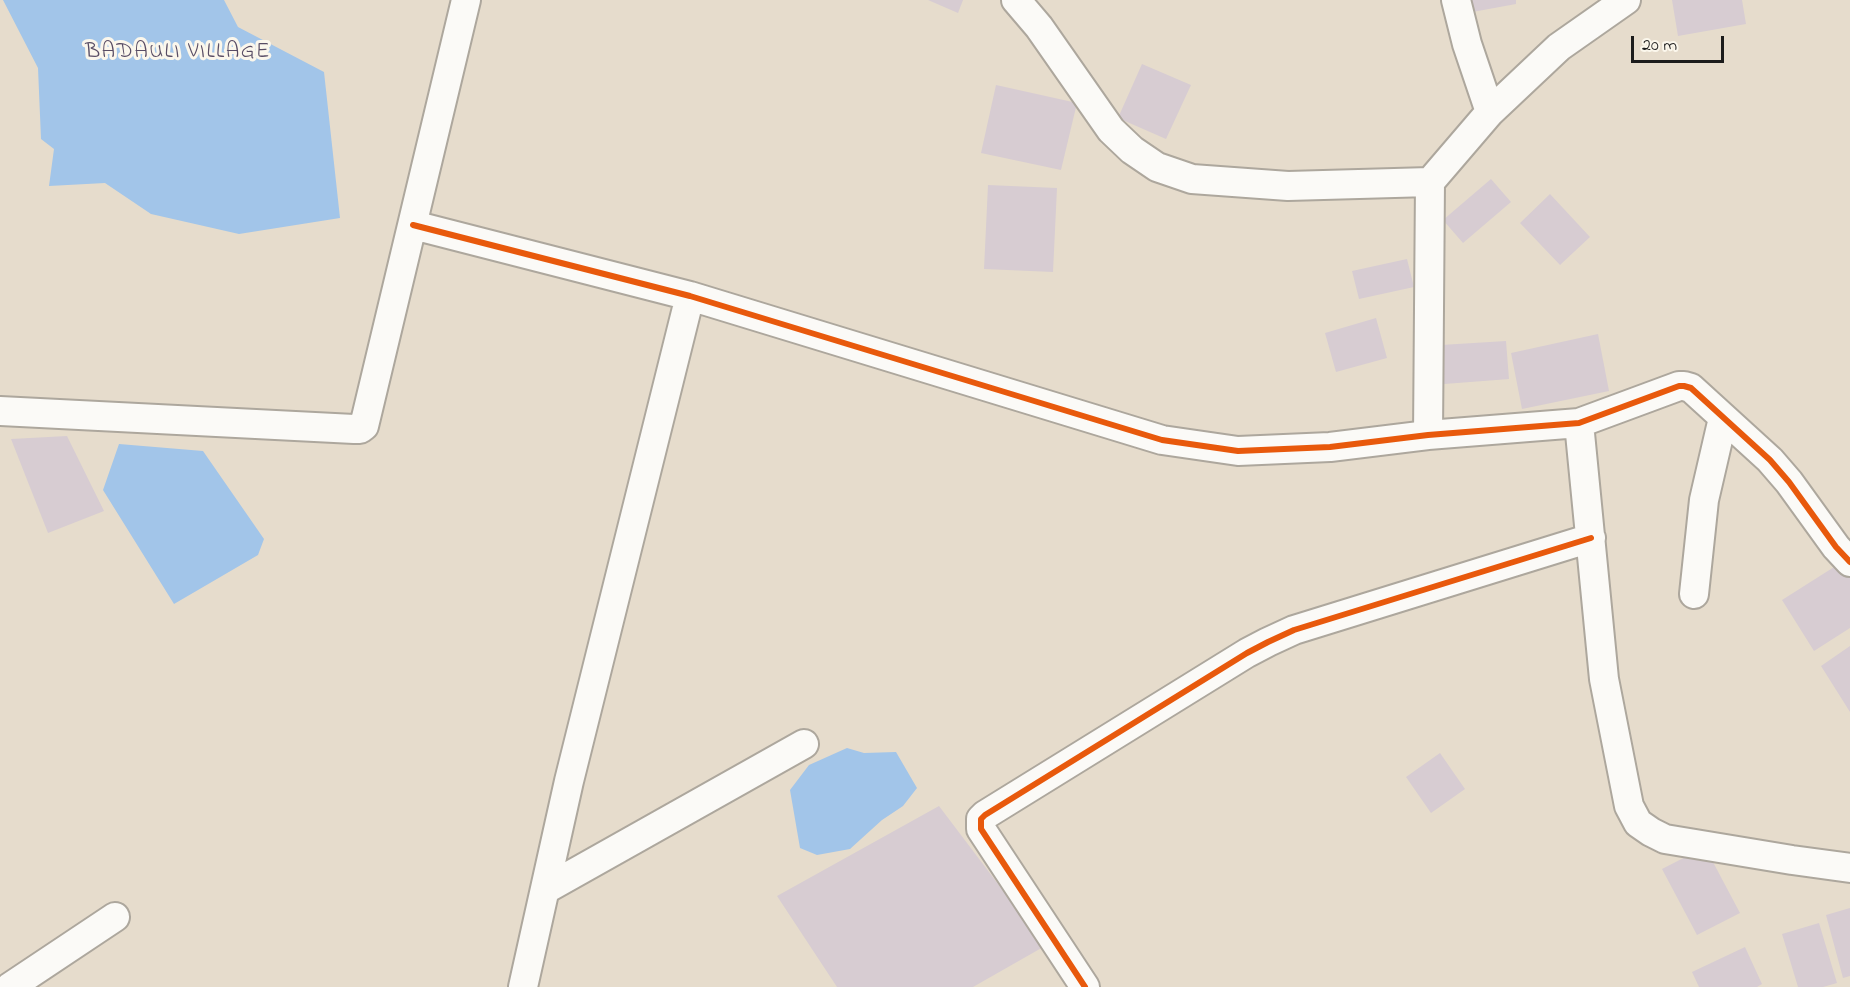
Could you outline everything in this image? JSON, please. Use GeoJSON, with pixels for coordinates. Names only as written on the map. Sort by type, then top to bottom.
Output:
{"type":"FeatureCollection","features":[{"type":"Feature","properties":{"kind":"street"},"geometry":{"type":"LineString","coordinates":[[1016,0],[1039,27],[1111,130],[1132,150],[1157,167],[1192,179],[1288,186],[1430,182]]}},
{"type":"Feature","properties":{"kind":"street"},"geometry":{"type":"LineString","coordinates":[[1456,0],[1467,44],[1490,112]]}},
{"type":"Feature","properties":{"kind":"street"},"geometry":{"type":"LineString","coordinates":[[1428,435],[1430,182],[1490,112],[1559,47],[1626,0]]}},
{"type":"Feature","properties":{"kind":"street"},"geometry":{"type":"LineString","coordinates":[[0,411],[360,429],[364,426],[413,225],[459,4]]}},
{"type":"Feature","properties":{"kind":"street"},"geometry":{"type":"LineString","coordinates":[[413,225],[690,296],[1162,440],[1238,451],[1330,447],[1428,435],[1579,423],[1679,386],[1691,388],[1770,460],[1850,562]]}},
{"type":"Feature","properties":{"kind":"street"},"geometry":{"type":"LineString","coordinates":[[524,987],[569,781],[690,296]]}},
{"type":"Feature","properties":{"kind":"street"},"geometry":{"type":"LineString","coordinates":[[1694,594],[1704,500],[1724,418]]}},
{"type":"Feature","properties":{"kind":"street"},"geometry":{"type":"LineString","coordinates":[[1579,423],[1605,679],[1629,806],[1638,823],[1665,839],[1850,868]]}},
{"type":"Feature","properties":{"kind":"street"},"geometry":{"type":"LineString","coordinates":[[1085,987],[981,829],[981,819],[985,815],[1237,659],[1294,630],[1591,538]]}},
{"type":"Feature","properties":{"kind":"street"},"geometry":{"type":"LineString","coordinates":[[546,889],[804,744]]}},
{"type":"Feature","properties":{"kind":"street"},"geometry":{"type":"LineString","coordinates":[[10,987],[115,917]]}},
{"type":"Feature","properties":{"kind":"water"},"geometry":{"type":"Polygon","coordinates":[[[3,0],[224,0],[238,27],[324,72],[340,218],[239,234],[151,214],[105,183],[49,186],[54,149],[41,139],[38,68],[3,0]]]}},
{"type":"Feature","properties":{"kind":"water"},"geometry":{"type":"Polygon","coordinates":[[[119,444],[203,451],[264,539],[258,555],[174,604],[103,490],[119,444]]]}},
{"type":"Feature","properties":{"kind":"water"},"geometry":{"type":"Polygon","coordinates":[[[847,748],[864,753],[896,752],[917,788],[903,806],[882,820],[850,849],[817,855],[800,848],[790,790],[809,765],[847,748]]]}},
{"type":"Feature","properties":{"kind":"building"},"geometry":{"type":"Polygon","coordinates":[[[928,0],[963,0],[958,13],[928,0]]]}},
{"type":"Feature","properties":{"kind":"building"},"geometry":{"type":"Polygon","coordinates":[[[1465,0],[1516,0],[1516,4],[1467,13],[1465,0]]]}},
{"type":"Feature","properties":{"kind":"building"},"geometry":{"type":"Polygon","coordinates":[[[1672,0],[1742,0],[1746,24],[1678,36],[1672,0]]]}},
{"type":"Feature","properties":{"kind":"building"},"geometry":{"type":"Polygon","coordinates":[[[1142,64],[1191,85],[1166,139],[1118,118],[1142,64]]]}},
{"type":"Feature","properties":{"kind":"building"},"geometry":{"type":"Polygon","coordinates":[[[996,85],[1077,103],[1061,170],[981,153],[996,85]]]}},
{"type":"Feature","properties":{"kind":"building"},"geometry":{"type":"Polygon","coordinates":[[[1491,179],[1511,202],[1463,243],[1443,220],[1491,179]]]}},
{"type":"Feature","properties":{"kind":"building"},"geometry":{"type":"Polygon","coordinates":[[[988,185],[1057,188],[1053,272],[984,269],[988,185]]]}},
{"type":"Feature","properties":{"kind":"building"},"geometry":{"type":"Polygon","coordinates":[[[1550,194],[1590,237],[1560,265],[1520,223],[1550,194]]]}},
{"type":"Feature","properties":{"kind":"building"},"geometry":{"type":"Polygon","coordinates":[[[1407,259],[1414,287],[1359,299],[1352,271],[1407,259]]]}},
{"type":"Feature","properties":{"kind":"building"},"geometry":{"type":"Polygon","coordinates":[[[1376,318],[1387,358],[1336,372],[1325,333],[1376,318]]]}},
{"type":"Feature","properties":{"kind":"building"},"geometry":{"type":"Polygon","coordinates":[[[1598,334],[1609,391],[1522,409],[1511,353],[1598,334]]]}},
{"type":"Feature","properties":{"kind":"building"},"geometry":{"type":"Polygon","coordinates":[[[1506,341],[1509,379],[1444,384],[1441,345],[1506,341]]]}},
{"type":"Feature","properties":{"kind":"building"},"geometry":{"type":"Polygon","coordinates":[[[67,436],[104,511],[48,533],[11,439],[67,436]]]}},
{"type":"Feature","properties":{"kind":"building"},"geometry":{"type":"Polygon","coordinates":[[[1842,562],[1850,574],[1850,628],[1814,651],[1782,600],[1842,562]]]}},
{"type":"Feature","properties":{"kind":"building"},"geometry":{"type":"Polygon","coordinates":[[[1850,646],[1850,712],[1821,666],[1850,646]]]}},
{"type":"Feature","properties":{"kind":"building"},"geometry":{"type":"Polygon","coordinates":[[[1440,753],[1465,789],[1431,813],[1406,777],[1440,753]]]}},
{"type":"Feature","properties":{"kind":"building"},"geometry":{"type":"Polygon","coordinates":[[[939,806],[1045,946],[973,987],[837,987],[777,896],[939,806]]]}},
{"type":"Feature","properties":{"kind":"building"},"geometry":{"type":"Polygon","coordinates":[[[1705,847],[1740,913],[1697,935],[1662,869],[1705,847]]]}},
{"type":"Feature","properties":{"kind":"building"},"geometry":{"type":"Polygon","coordinates":[[[1850,908],[1850,976],[1843,978],[1826,915],[1850,908]]]}},
{"type":"Feature","properties":{"kind":"building"},"geometry":{"type":"Polygon","coordinates":[[[1819,923],[1837,983],[1823,987],[1798,987],[1782,934],[1819,923]]]}},
{"type":"Feature","properties":{"kind":"building"},"geometry":{"type":"Polygon","coordinates":[[[1745,947],[1762,984],[1757,987],[1699,987],[1692,972],[1745,947]]]}},
{"type":"Feature","properties":{"kind":"cycle path"},"geometry":{"type":"LineString","coordinates":[[413,225],[690,296],[1162,440],[1238,451],[1330,447],[1428,435],[1579,423],[1684,386],[1691,388],[1770,460],[1850,562]]}},
{"type":"Feature","properties":{"kind":"cycle path"},"geometry":{"type":"LineString","coordinates":[[1085,987],[981,829],[981,819],[985,815],[1247,653],[1294,630],[1591,538]]}},
{"type":"Feature","properties":{"kind":"district","name":"BADAULI VILLAGE"},"geometry":{"type":"Point","coordinates":[178,53]}}]}
